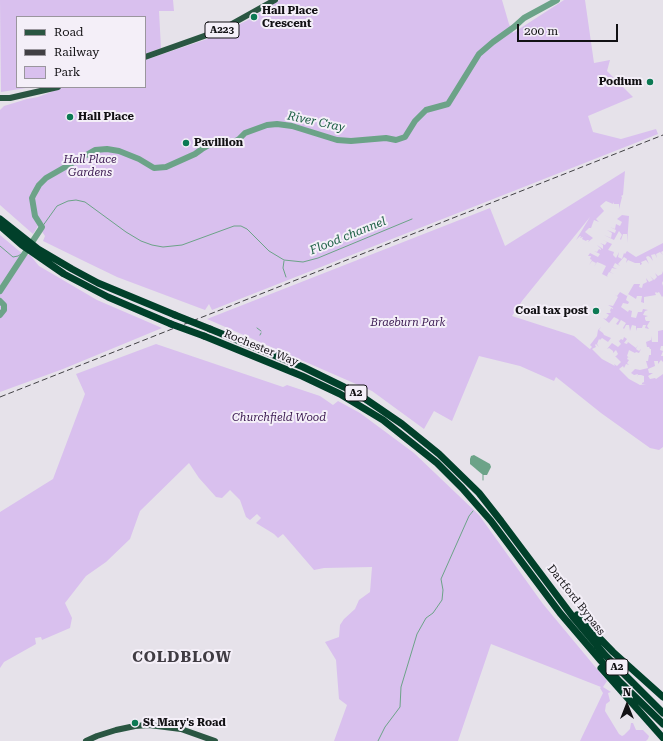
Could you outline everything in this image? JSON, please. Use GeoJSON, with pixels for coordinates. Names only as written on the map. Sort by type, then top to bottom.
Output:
{"type":"FeatureCollection","features":[{"type":"Feature","properties":{"kind":"highway","name":"Rochester Way"},"geometry":{"type":"LineString","coordinates":[[2,224],[25,238],[36,251],[64,274],[86,286],[171,324],[204,336],[321,385],[346,398],[375,416],[418,447],[437,463],[492,521]]}},
{"type":"Feature","properties":{"kind":"highway","name":"Rochester Way"},"geometry":{"type":"LineString","coordinates":[[2,224],[22,246],[36,251],[98,282],[303,367],[364,398],[421,438],[457,470],[479,493]]}},
{"type":"Feature","properties":{"kind":"highway","name":"Dartford Bypass"},"geometry":{"type":"LineString","coordinates":[[479,493],[573,617],[640,691],[663,713]]}},
{"type":"Feature","properties":{"kind":"highway","name":"Dartford Bypass"},"geometry":{"type":"LineString","coordinates":[[492,521],[560,613],[606,666],[663,724]]}},
{"type":"Feature","properties":{"kind":"highway"},"geometry":{"type":"LineString","coordinates":[[534,565],[575,612],[613,652],[663,696]]}},
{"type":"Feature","properties":{"kind":"highway"},"geometry":{"type":"LineString","coordinates":[[560,613],[574,636],[663,738]]}},
{"type":"Feature","properties":{"kind":"main road","name":"A223"},"geometry":{"type":"LineString","coordinates":[[146,57],[221,30],[275,0]]}},
{"type":"Feature","properties":{"kind":"main road"},"geometry":{"type":"LineString","coordinates":[[0,98],[10,98],[54,88]]}},
{"type":"Feature","properties":{"kind":"main road"},"geometry":{"type":"LineString","coordinates":[[0,103],[10,98]]}},
{"type":"Feature","properties":{"kind":"main road"},"geometry":{"type":"LineString","coordinates":[[86,741],[116,730],[149,725],[181,729],[215,741]]}},
{"type":"Feature","properties":{"kind":"green space"},"geometry":{"type":"Polygon","coordinates":[[[0,0],[173,0],[174,11],[159,11],[161,48],[146,54],[146,16],[16,16],[16,88],[26,88],[1,92],[0,0]]]}},
{"type":"Feature","properties":{"kind":"green space","name":"Hall Place Gardens"},"geometry":{"type":"Polygon","coordinates":[[[280,0],[502,0],[513,33],[564,0],[585,0],[594,63],[610,60],[607,71],[633,97],[588,116],[593,132],[621,139],[656,129],[658,134],[212,310],[209,304],[205,310],[117,277],[43,241],[45,236],[38,226],[33,234],[0,205],[0,110],[4,106],[38,97],[61,88],[146,88],[146,60],[213,37],[248,20],[280,0]]]}},
{"type":"Feature","properties":{"kind":"green space","name":"Braeburn Park"},"geometry":{"type":"Polygon","coordinates":[[[625,171],[623,195],[621,196],[619,209],[619,204],[614,204],[614,202],[613,204],[606,201],[600,206],[604,211],[596,219],[599,222],[594,220],[591,228],[585,232],[593,238],[588,242],[589,240],[586,241],[582,239],[583,237],[580,238],[580,236],[576,240],[590,217],[522,301],[512,316],[574,336],[591,350],[590,349],[592,347],[590,345],[597,336],[598,330],[601,327],[599,330],[611,338],[608,342],[602,338],[600,340],[599,339],[597,344],[599,347],[596,344],[596,347],[592,349],[602,359],[615,366],[614,364],[617,366],[621,362],[615,357],[618,354],[616,350],[613,353],[613,351],[609,348],[607,349],[612,343],[618,347],[621,344],[618,340],[623,340],[624,337],[627,339],[624,343],[627,344],[628,342],[636,348],[638,345],[636,349],[639,351],[641,349],[639,353],[629,350],[627,356],[631,359],[628,357],[627,359],[629,360],[627,363],[629,365],[626,364],[624,368],[623,366],[619,369],[629,379],[640,385],[646,384],[642,384],[644,382],[644,376],[638,375],[637,377],[638,374],[634,375],[631,373],[635,369],[640,370],[648,368],[646,361],[648,361],[649,355],[651,355],[651,349],[647,347],[646,342],[651,340],[651,336],[652,342],[658,342],[658,331],[663,330],[663,346],[661,346],[660,350],[663,351],[661,356],[663,356],[663,362],[661,360],[658,364],[658,361],[654,361],[655,366],[648,369],[649,373],[653,373],[648,376],[650,379],[656,379],[663,374],[663,447],[659,450],[650,448],[601,413],[556,377],[554,381],[520,366],[479,356],[452,421],[434,411],[424,429],[372,391],[207,319],[490,208],[505,246],[625,171]]]}},
{"type":"Feature","properties":{"kind":"green space"},"geometry":{"type":"Polygon","coordinates":[[[622,215],[629,216],[627,243],[627,234],[623,234],[621,240],[622,235],[619,231],[614,240],[604,235],[611,238],[612,233],[607,230],[615,233],[616,230],[610,227],[615,229],[616,224],[620,226],[622,222],[617,219],[622,215]]]}},
{"type":"Feature","properties":{"kind":"green space"},"geometry":{"type":"Polygon","coordinates":[[[0,235],[24,255],[30,255],[39,266],[97,300],[162,328],[63,369],[0,392],[0,235]]]}},
{"type":"Feature","properties":{"kind":"green space"},"geometry":{"type":"Polygon","coordinates":[[[603,240],[612,244],[608,250],[614,252],[613,255],[616,258],[619,252],[618,257],[622,259],[624,253],[625,254],[627,251],[636,257],[663,243],[663,251],[661,252],[663,255],[660,252],[656,254],[657,258],[655,254],[651,255],[653,261],[650,257],[646,257],[649,264],[646,260],[641,262],[642,264],[640,265],[640,263],[635,263],[628,260],[626,263],[627,259],[624,257],[618,264],[620,266],[615,263],[613,267],[617,269],[612,268],[610,272],[614,274],[609,272],[608,277],[602,274],[606,266],[597,262],[594,267],[596,263],[592,261],[589,265],[592,260],[590,259],[591,256],[588,256],[590,253],[598,257],[600,254],[594,251],[597,252],[599,249],[601,250],[597,245],[603,249],[603,245],[600,243],[605,245],[607,242],[603,240]]]}},
{"type":"Feature","properties":{"kind":"green space"},"geometry":{"type":"Polygon","coordinates":[[[663,271],[662,297],[659,292],[656,292],[656,295],[644,297],[644,303],[641,302],[642,296],[637,296],[636,299],[628,294],[634,284],[640,284],[639,287],[642,288],[643,284],[647,282],[646,278],[649,282],[653,280],[650,276],[654,280],[657,277],[655,273],[658,276],[662,274],[663,271]]]}},
{"type":"Feature","properties":{"kind":"green space"},"geometry":{"type":"Polygon","coordinates":[[[620,292],[627,296],[628,295],[626,300],[629,302],[628,304],[623,303],[621,307],[628,312],[629,310],[632,311],[631,317],[636,318],[638,312],[642,312],[643,309],[648,310],[645,311],[643,315],[648,316],[645,317],[645,319],[646,321],[650,321],[647,326],[649,329],[645,328],[646,325],[643,325],[642,328],[637,328],[636,331],[636,326],[632,325],[630,331],[629,325],[626,325],[624,329],[623,328],[626,323],[621,320],[618,325],[616,324],[619,320],[614,317],[609,323],[603,318],[606,319],[609,315],[606,313],[610,313],[611,308],[613,309],[608,305],[613,306],[618,297],[614,294],[617,296],[620,292]]]}},
{"type":"Feature","properties":{"kind":"green space","name":"Churchfield Wood"},"geometry":{"type":"Polygon","coordinates":[[[156,344],[283,387],[287,385],[320,396],[333,405],[338,401],[360,413],[414,453],[479,515],[543,604],[607,681],[603,687],[611,692],[608,693],[610,701],[606,704],[605,711],[619,734],[622,736],[624,735],[630,729],[631,723],[633,723],[636,730],[643,730],[649,736],[648,739],[646,741],[580,741],[603,693],[600,688],[601,687],[491,644],[458,741],[334,741],[347,705],[339,699],[336,660],[325,642],[339,637],[340,625],[344,619],[355,609],[359,600],[370,592],[372,567],[324,568],[314,570],[283,534],[278,538],[256,523],[261,518],[257,514],[250,520],[246,517],[240,500],[230,490],[222,498],[216,497],[199,478],[189,463],[140,511],[130,539],[106,562],[86,576],[65,603],[72,618],[70,628],[42,640],[41,637],[35,638],[36,644],[4,662],[0,668],[0,512],[53,479],[85,394],[76,374],[156,344]]]}},
{"type":"Feature","properties":{"kind":"shaded area"},"geometry":{"type":"Polygon","coordinates":[[[474,455],[490,464],[491,467],[487,475],[483,475],[470,464],[471,456],[474,455]]]}},
{"type":"Feature","properties":{"kind":"waterway","name":"River Cray"},"geometry":{"type":"LineString","coordinates":[[0,291],[42,227],[35,216],[32,198],[39,185],[46,178],[95,150],[107,149],[119,151],[139,159],[154,168],[166,167],[195,154],[209,145],[232,143],[245,133],[267,125],[277,124],[292,126],[337,140],[351,141],[386,138],[396,140],[405,137],[415,121],[426,110],[448,104],[479,54],[524,18],[557,0]]}},
{"type":"Feature","properties":{"kind":"waterway","name":"Flood channel"},"geometry":{"type":"LineString","coordinates":[[42,227],[57,206],[68,201],[76,200],[85,202],[126,232],[141,241],[152,245],[163,247],[182,245],[234,226],[241,226],[247,229],[269,251],[284,260],[303,262],[318,258],[412,219]]}},
{"type":"Feature","properties":{"kind":"waterway"},"geometry":{"type":"LineString","coordinates":[[0,246],[13,257],[26,251]]}},
{"type":"Feature","properties":{"kind":"waterway"},"geometry":{"type":"LineString","coordinates":[[284,261],[283,268],[286,277]]}},
{"type":"Feature","properties":{"kind":"waterway","name":"River Cray"},"geometry":{"type":"LineString","coordinates":[[0,301],[4,305],[4,310],[0,315]]}},
{"type":"Feature","properties":{"kind":"waterway"},"geometry":{"type":"LineString","coordinates":[[257,328],[261,331]]}},
{"type":"Feature","properties":{"kind":"waterway"},"geometry":{"type":"LineString","coordinates":[[483,475],[483,480]]}},
{"type":"Feature","properties":{"kind":"waterway"},"geometry":{"type":"LineString","coordinates":[[378,741],[385,727],[400,707],[401,687],[417,634],[426,618],[433,613],[442,600],[443,590],[441,579],[469,516],[473,511]]}},
{"type":"Feature","properties":{"kind":"railway"},"geometry":{"type":"LineString","coordinates":[[0,397],[663,135]]}},
{"type":"Feature","properties":{"kind":"place","name":"Hall Place Crescent"},"geometry":{"type":"Point","coordinates":[254,17]}},
{"type":"Feature","properties":{"kind":"place","name":"Podium"},"geometry":{"type":"Point","coordinates":[650,82]}},
{"type":"Feature","properties":{"kind":"place","name":"Hall Place"},"geometry":{"type":"Point","coordinates":[70,117]}},
{"type":"Feature","properties":{"kind":"place","name":"Pavillion"},"geometry":{"type":"Point","coordinates":[186,143]}},
{"type":"Feature","properties":{"kind":"place","name":"Coal tax post"},"geometry":{"type":"Point","coordinates":[596,311]}},
{"type":"Feature","properties":{"kind":"place","name":"St Mary's Road"},"geometry":{"type":"Point","coordinates":[135,723]}},
{"type":"Feature","properties":{"kind":"district","name":"COLDBLOW"},"geometry":{"type":"Point","coordinates":[182,658]}}]}
